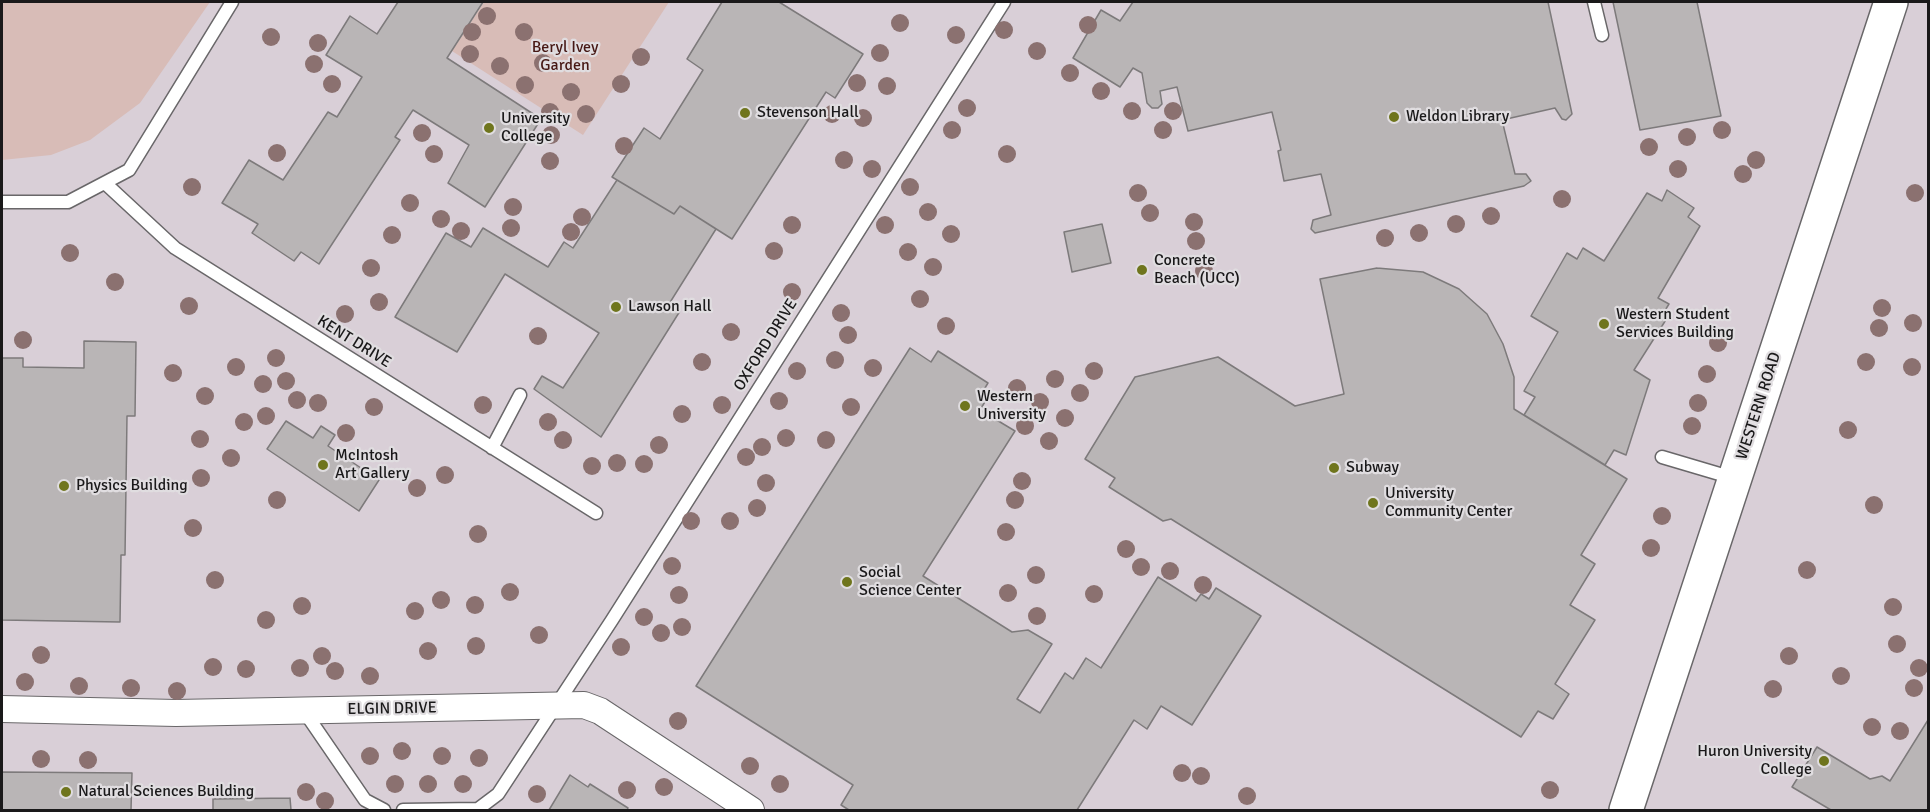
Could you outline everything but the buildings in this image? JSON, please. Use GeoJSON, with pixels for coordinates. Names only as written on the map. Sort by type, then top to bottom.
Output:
{"type":"FeatureCollection","features":[{"type":"Feature","properties":{"kind":"main road","name":"WESTERN ROAD"},"geometry":{"type":"LineString","coordinates":[[1626,810],[1891,2]]}},
{"type":"Feature","properties":{"kind":"street","name":"ELGIN DRIVE"},"geometry":{"type":"LineString","coordinates":[[2,709],[176,713],[584,705],[600,711],[751,810]]}},
{"type":"Feature","properties":{"kind":"lane"},"geometry":{"type":"LineString","coordinates":[[2,202],[68,202],[129,170],[232,2]]}},
{"type":"Feature","properties":{"kind":"lane","name":"OXFORD DRIVE"},"geometry":{"type":"LineString","coordinates":[[403,810],[478,809],[498,794],[556,707],[1004,2]]}},
{"type":"Feature","properties":{"kind":"lane"},"geometry":{"type":"LineString","coordinates":[[1594,2],[1602,35]]}},
{"type":"Feature","properties":{"kind":"lane","name":"KENT DRIVE"},"geometry":{"type":"LineString","coordinates":[[106,183],[175,248],[596,513]]}},
{"type":"Feature","properties":{"kind":"lane"},"geometry":{"type":"LineString","coordinates":[[492,448],[520,395]]}},
{"type":"Feature","properties":{"kind":"lane"},"geometry":{"type":"LineString","coordinates":[[1662,457],[1735,479]]}},
{"type":"Feature","properties":{"kind":"lane"},"geometry":{"type":"LineString","coordinates":[[304,711],[364,800],[384,810]]}},
{"type":"Feature","properties":{"kind":"shaded area","name":"Western University"},"geometry":{"type":"Polygon","coordinates":[[[2,2],[1928,2],[1928,810],[2,810],[2,2]]]}},
{"type":"Feature","properties":{"kind":"green space"},"geometry":{"type":"Polygon","coordinates":[[[2,2],[210,2],[140,103],[90,140],[51,155],[2,160],[2,2]]]}},
{"type":"Feature","properties":{"kind":"green space","name":"Beryl Ivey Garden"},"geometry":{"type":"Polygon","coordinates":[[[484,2],[669,2],[583,135],[452,51],[484,2]]]}},
{"type":"Feature","properties":{"kind":"place","name":"Stevenson Hall"},"geometry":{"type":"Point","coordinates":[745,113]}},
{"type":"Feature","properties":{"kind":"place","name":"Weldon Library"},"geometry":{"type":"Point","coordinates":[1394,117]}},
{"type":"Feature","properties":{"kind":"place","name":"University College"},"geometry":{"type":"Point","coordinates":[489,128]}},
{"type":"Feature","properties":{"kind":"place","name":"Concrete Beach (UCC)"},"geometry":{"type":"Point","coordinates":[1142,270]}},
{"type":"Feature","properties":{"kind":"place","name":"Lawson Hall"},"geometry":{"type":"Point","coordinates":[616,307]}},
{"type":"Feature","properties":{"kind":"place","name":"Western Student Services Building"},"geometry":{"type":"Point","coordinates":[1604,324]}},
{"type":"Feature","properties":{"kind":"place","name":"Western University"},"geometry":{"type":"Point","coordinates":[965,406]}},
{"type":"Feature","properties":{"kind":"place","name":"McIntosh Art Gallery"},"geometry":{"type":"Point","coordinates":[323,465]}},
{"type":"Feature","properties":{"kind":"place","name":"Subway"},"geometry":{"type":"Point","coordinates":[1334,468]}},
{"type":"Feature","properties":{"kind":"place","name":"Physics Building"},"geometry":{"type":"Point","coordinates":[64,486]}},
{"type":"Feature","properties":{"kind":"place","name":"University Community Center"},"geometry":{"type":"Point","coordinates":[1373,503]}},
{"type":"Feature","properties":{"kind":"place","name":"Social Science Center"},"geometry":{"type":"Point","coordinates":[847,582]}},
{"type":"Feature","properties":{"kind":"place","name":"Huron University College"},"geometry":{"type":"Point","coordinates":[1824,761]}},
{"type":"Feature","properties":{"kind":"place","name":"Natural Sciences Building"},"geometry":{"type":"Point","coordinates":[66,792]}}]}
